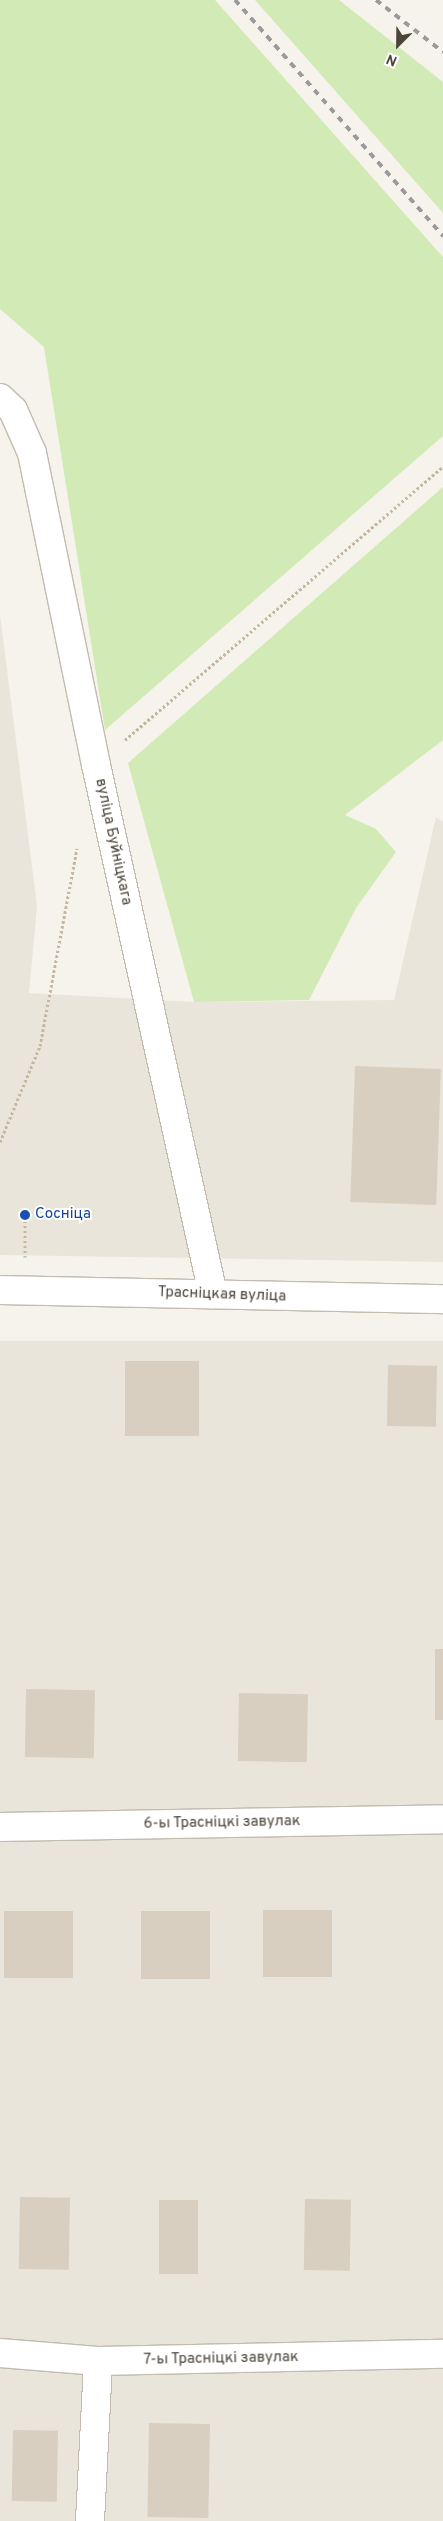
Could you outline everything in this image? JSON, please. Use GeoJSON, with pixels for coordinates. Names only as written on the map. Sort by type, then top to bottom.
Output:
{"type":"FeatureCollection","features":[{"type":"Feature","properties":{"kind":"street","name":"вуліца Буйніцкага"},"geometry":{"type":"LineString","coordinates":[[0,398],[13,410],[32,453],[96,765],[213,1294]]}},
{"type":"Feature","properties":{"kind":"street","name":"Трасніцкая вуліца"},"geometry":{"type":"LineString","coordinates":[[12,1290],[443,1299]]}},
{"type":"Feature","properties":{"kind":"street","name":"6-ы Трасніцкі завулак"},"geometry":{"type":"LineString","coordinates":[[0,1827],[443,1819]]}},
{"type":"Feature","properties":{"kind":"street","name":"7-ы Трасніцкі завулак"},"geometry":{"type":"LineString","coordinates":[[0,2352],[98,2361],[443,2354]]}},
{"type":"Feature","properties":{"kind":"street"},"geometry":{"type":"LineString","coordinates":[[90,2521],[98,2361]]}},
{"type":"Feature","properties":{"kind":"path"},"geometry":{"type":"LineString","coordinates":[[96,765],[443,466]]}},
{"type":"Feature","properties":{"kind":"path"},"geometry":{"type":"LineString","coordinates":[[0,1142],[40,1046],[78,843]]}},
{"type":"Feature","properties":{"kind":"path"},"geometry":{"type":"LineString","coordinates":[[12,1290],[24,1215]]}},
{"type":"Feature","properties":{"kind":"shaded area"},"geometry":{"type":"Polygon","coordinates":[[[0,614],[37,906],[29,993],[194,1002],[394,1000],[436,817],[443,822],[443,1262],[0,1255],[0,614]]]}},
{"type":"Feature","properties":{"kind":"shaded area"},"geometry":{"type":"Polygon","coordinates":[[[0,1341],[443,1341],[443,2521],[0,2521],[0,1341]]]}},
{"type":"Feature","properties":{"kind":"green space"},"geometry":{"type":"Polygon","coordinates":[[[0,0],[215,0],[443,257],[443,436],[105,730],[44,347],[0,309],[0,0]]]}},
{"type":"Feature","properties":{"kind":"green space"},"geometry":{"type":"Polygon","coordinates":[[[255,0],[339,0],[443,82],[443,213],[255,0]]]}},
{"type":"Feature","properties":{"kind":"green space"},"geometry":{"type":"Polygon","coordinates":[[[443,487],[443,740],[345,815],[376,829],[396,852],[356,908],[309,1000],[194,1002],[128,763],[443,487]]]}},
{"type":"Feature","properties":{"kind":"building"},"geometry":{"type":"Polygon","coordinates":[[[355,1066],[441,1069],[436,1205],[350,1202],[355,1066]]]}},
{"type":"Feature","properties":{"kind":"building"},"geometry":{"type":"Polygon","coordinates":[[[125,1361],[199,1361],[199,1436],[125,1436],[125,1361]]]}},
{"type":"Feature","properties":{"kind":"building"},"geometry":{"type":"Polygon","coordinates":[[[388,1365],[437,1366],[436,1427],[387,1426],[388,1365]]]}},
{"type":"Feature","properties":{"kind":"building"},"geometry":{"type":"Polygon","coordinates":[[[435,1649],[443,1649],[443,1720],[435,1720],[435,1649]]]}},
{"type":"Feature","properties":{"kind":"building"},"geometry":{"type":"Polygon","coordinates":[[[26,1689],[95,1690],[94,1758],[25,1757],[26,1689]]]}},
{"type":"Feature","properties":{"kind":"building"},"geometry":{"type":"Polygon","coordinates":[[[239,1693],[308,1694],[307,1762],[238,1761],[239,1693]]]}},
{"type":"Feature","properties":{"kind":"building"},"geometry":{"type":"Polygon","coordinates":[[[263,1910],[332,1910],[332,1977],[263,1977],[263,1910]]]}},
{"type":"Feature","properties":{"kind":"building"},"geometry":{"type":"Polygon","coordinates":[[[4,1911],[73,1911],[73,1978],[4,1978],[4,1911]]]}},
{"type":"Feature","properties":{"kind":"building"},"geometry":{"type":"Polygon","coordinates":[[[141,1911],[210,1911],[210,1979],[141,1979],[141,1911]]]}},
{"type":"Feature","properties":{"kind":"building"},"geometry":{"type":"Polygon","coordinates":[[[20,2197],[70,2198],[69,2270],[19,2269],[20,2197]]]}},
{"type":"Feature","properties":{"kind":"building"},"geometry":{"type":"Polygon","coordinates":[[[305,2199],[351,2200],[350,2271],[304,2270],[305,2199]]]}},
{"type":"Feature","properties":{"kind":"building"},"geometry":{"type":"Polygon","coordinates":[[[159,2200],[198,2200],[198,2274],[159,2274],[159,2200]]]}},
{"type":"Feature","properties":{"kind":"building"},"geometry":{"type":"Polygon","coordinates":[[[149,2423],[210,2424],[208,2518],[147,2517],[149,2423]]]}},
{"type":"Feature","properties":{"kind":"building"},"geometry":{"type":"Polygon","coordinates":[[[13,2430],[58,2431],[57,2502],[12,2501],[13,2430]]]}},
{"type":"Feature","properties":{"kind":"railway"},"geometry":{"type":"LineString","coordinates":[[235,0],[443,236]]}},
{"type":"Feature","properties":{"kind":"railway"},"geometry":{"type":"LineString","coordinates":[[376,0],[443,52]]}},
{"type":"Feature","properties":{"kind":"place","name":"Сосніца"},"geometry":{"type":"Point","coordinates":[25,1215]}}]}
